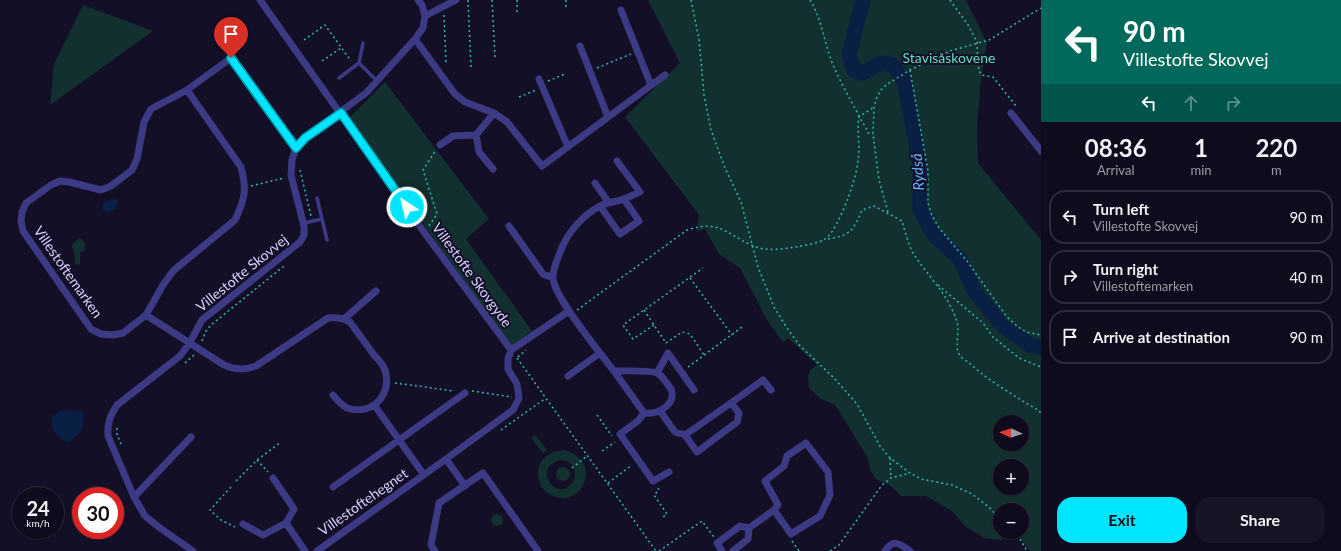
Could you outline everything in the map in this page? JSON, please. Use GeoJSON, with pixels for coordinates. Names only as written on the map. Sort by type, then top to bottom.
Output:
{"type":"FeatureCollection","features":[{"type":"Feature","properties":{"kind":"street","name":"Villestofte Skovgyde"},"geometry":{"type":"LineString","coordinates":[[260,0],[424,232],[511,350]]}},
{"type":"Feature","properties":{"kind":"street"},"geometry":{"type":"LineString","coordinates":[[296,148],[305,138],[341,113],[366,93],[415,40],[423,28],[425,16],[422,5],[418,0]]}},
{"type":"Feature","properties":{"kind":"street"},"geometry":{"type":"LineString","coordinates":[[425,16],[456,0]]}},
{"type":"Feature","properties":{"kind":"street"},"geometry":{"type":"LineString","coordinates":[[621,10],[651,86]]}},
{"type":"Feature","properties":{"kind":"street"},"geometry":{"type":"LineString","coordinates":[[415,40],[455,94],[465,102],[494,112],[507,122],[542,166],[665,75]]}},
{"type":"Feature","properties":{"kind":"street"},"geometry":{"type":"LineString","coordinates":[[580,46],[608,117]]}},
{"type":"Feature","properties":{"kind":"street","name":"Villestoftemarken"},"geometry":{"type":"LineString","coordinates":[[187,90],[241,167],[245,182],[244,197],[241,208],[235,220],[174,271],[163,285],[146,315],[123,333],[113,336],[101,334],[91,329],[23,231],[20,220],[26,203],[51,184],[60,181],[101,190],[111,186],[132,170],[137,159],[144,122],[151,109],[187,90],[231,58],[296,148]]}},
{"type":"Feature","properties":{"kind":"street"},"geometry":{"type":"LineString","coordinates":[[541,83],[568,147]]}},
{"type":"Feature","properties":{"kind":"street"},"geometry":{"type":"LineString","coordinates":[[493,169],[479,152],[476,135],[494,112]]}},
{"type":"Feature","properties":{"kind":"street"},"geometry":{"type":"LineString","coordinates":[[1010,113],[1041,151]]}},
{"type":"Feature","properties":{"kind":"street"},"geometry":{"type":"LineString","coordinates":[[440,145],[453,136],[476,135]]}},
{"type":"Feature","properties":{"kind":"street","name":"Villestofte Skovvej"},"geometry":{"type":"LineString","coordinates":[[193,551],[145,516],[134,497],[108,436],[110,415],[117,405],[180,356],[189,344],[202,320],[300,242],[304,235],[303,224],[291,175],[292,160],[296,148]]}},
{"type":"Feature","properties":{"kind":"street"},"geometry":{"type":"LineString","coordinates":[[617,162],[640,192],[624,199],[600,206],[584,217],[566,239],[555,266],[553,278],[556,290],[570,312],[644,413]]}},
{"type":"Feature","properties":{"kind":"street"},"geometry":{"type":"LineString","coordinates":[[595,183],[610,203]]}},
{"type":"Feature","properties":{"kind":"street"},"geometry":{"type":"LineString","coordinates":[[600,206],[620,234],[639,220],[624,199]]}},
{"type":"Feature","properties":{"kind":"street"},"geometry":{"type":"LineString","coordinates":[[509,226],[543,274],[553,278]]}},
{"type":"Feature","properties":{"kind":"street"},"geometry":{"type":"LineString","coordinates":[[344,319],[376,291]]}},
{"type":"Feature","properties":{"kind":"street"},"geometry":{"type":"LineString","coordinates":[[519,398],[517,384],[508,369],[508,359],[511,350],[570,312]]}},
{"type":"Feature","properties":{"kind":"street"},"geometry":{"type":"LineString","coordinates":[[146,315],[189,344],[224,365],[234,369],[245,369],[256,366],[328,318],[336,317],[344,319],[350,322],[384,368],[387,381],[386,390],[382,398],[375,406],[359,410],[348,408],[341,404],[333,396]]}},
{"type":"Feature","properties":{"kind":"street"},"geometry":{"type":"LineString","coordinates":[[657,373],[668,353],[694,390]]}},
{"type":"Feature","properties":{"kind":"street"},"geometry":{"type":"LineString","coordinates":[[568,376],[600,354]]}},
{"type":"Feature","properties":{"kind":"street"},"geometry":{"type":"LineString","coordinates":[[614,371],[657,373],[662,376],[671,389],[672,397],[670,403],[660,411],[654,413],[644,413]]}},
{"type":"Feature","properties":{"kind":"street"},"geometry":{"type":"LineString","coordinates":[[685,435],[763,380],[771,390]]}},
{"type":"Feature","properties":{"kind":"street"},"geometry":{"type":"LineString","coordinates":[[333,487],[465,393]]}},
{"type":"Feature","properties":{"kind":"street","name":"Villestoftehegnet"},"geometry":{"type":"LineString","coordinates":[[317,551],[513,410],[519,398]]}},
{"type":"Feature","properties":{"kind":"street"},"geometry":{"type":"LineString","coordinates":[[660,411],[675,432],[685,435],[696,452],[737,422],[739,414],[731,403]]}},
{"type":"Feature","properties":{"kind":"street","name":"Villestoftehegnet"},"geometry":{"type":"LineString","coordinates":[[375,406],[400,439],[424,475]]}},
{"type":"Feature","properties":{"kind":"street"},"geometry":{"type":"LineString","coordinates":[[644,413],[638,421],[621,435],[653,481],[669,472]]}},
{"type":"Feature","properties":{"kind":"street"},"geometry":{"type":"LineString","coordinates":[[134,497],[190,437]]}},
{"type":"Feature","properties":{"kind":"street"},"geometry":{"type":"LineString","coordinates":[[722,551],[717,543],[718,542],[740,526],[749,528],[774,510],[778,505],[765,481],[784,466],[787,456],[806,443],[828,472],[830,495],[820,516],[791,534],[774,510]]}},
{"type":"Feature","properties":{"kind":"street"},"geometry":{"type":"LineString","coordinates":[[446,459],[465,486]]}},
{"type":"Feature","properties":{"kind":"street"},"geometry":{"type":"LineString","coordinates":[[435,551],[431,545],[438,503],[483,473],[538,551]]}},
{"type":"Feature","properties":{"kind":"street"},"geometry":{"type":"LineString","coordinates":[[243,524],[263,535],[286,523],[294,509],[273,478]]}},
{"type":"Feature","properties":{"kind":"street"},"geometry":{"type":"LineString","coordinates":[[286,523],[305,551]]}},
{"type":"Feature","properties":{"kind":"street"},"geometry":{"type":"LineString","coordinates":[[733,551],[748,539],[749,528]]}},
{"type":"Feature","properties":{"kind":"street"},"geometry":{"type":"LineString","coordinates":[[885,551],[889,545],[894,543],[900,544],[910,551]]}},
{"type":"Feature","properties":{"kind":"lane"},"geometry":{"type":"LineString","coordinates":[[339,78],[360,62],[363,43]]}},
{"type":"Feature","properties":{"kind":"lane"},"geometry":{"type":"LineString","coordinates":[[360,62],[377,81]]}},
{"type":"Feature","properties":{"kind":"lane"},"geometry":{"type":"LineString","coordinates":[[317,198],[327,240]]}},
{"type":"Feature","properties":{"kind":"lane"},"geometry":{"type":"LineString","coordinates":[[303,224],[322,219]]}},
{"type":"Feature","properties":{"kind":"path"},"geometry":{"type":"LineString","coordinates":[[468,0],[471,67]]}},
{"type":"Feature","properties":{"kind":"path"},"geometry":{"type":"LineString","coordinates":[[492,0],[495,57]]}},
{"type":"Feature","properties":{"kind":"path"},"geometry":{"type":"LineString","coordinates":[[517,0],[517,14]]}},
{"type":"Feature","properties":{"kind":"path"},"geometry":{"type":"LineString","coordinates":[[566,0],[566,8]]}},
{"type":"Feature","properties":{"kind":"path"},"geometry":{"type":"LineString","coordinates":[[691,0],[699,39],[704,95],[711,130],[725,168],[741,202],[758,267],[774,306],[785,325],[800,346],[832,377],[856,404],[880,446],[890,458],[910,473],[921,479],[952,485],[972,494],[993,511]]}},
{"type":"Feature","properties":{"kind":"path"},"geometry":{"type":"LineString","coordinates":[[810,0],[816,9],[833,66],[859,117],[865,124],[868,133],[873,134]]}},
{"type":"Feature","properties":{"kind":"path"},"geometry":{"type":"LineString","coordinates":[[950,0],[978,42],[978,66],[981,75],[993,77],[1016,106],[1010,113]]}},
{"type":"Feature","properties":{"kind":"path"},"geometry":{"type":"LineString","coordinates":[[444,6],[446,64]]}},
{"type":"Feature","properties":{"kind":"path"},"geometry":{"type":"LineString","coordinates":[[888,213],[879,180],[873,134],[874,107],[881,90],[886,84],[905,72],[950,50],[989,40],[1041,8]]}},
{"type":"Feature","properties":{"kind":"path"},"geometry":{"type":"LineString","coordinates":[[304,40],[325,25],[354,66]]}},
{"type":"Feature","properties":{"kind":"path"},"geometry":{"type":"LineString","coordinates":[[322,62],[341,48]]}},
{"type":"Feature","properties":{"kind":"path"},"geometry":{"type":"LineString","coordinates":[[590,71],[638,51]]}},
{"type":"Feature","properties":{"kind":"path"},"geometry":{"type":"LineString","coordinates":[[910,70],[928,171],[928,203],[932,216],[940,229],[967,262],[1007,316],[1017,326],[1026,332],[1041,335]]}},
{"type":"Feature","properties":{"kind":"path"},"geometry":{"type":"LineString","coordinates":[[519,97],[541,83],[565,74]]}},
{"type":"Feature","properties":{"kind":"path"},"geometry":{"type":"LineString","coordinates":[[827,239],[836,227],[854,183],[859,150],[859,117],[874,107]]}},
{"type":"Feature","properties":{"kind":"path"},"geometry":{"type":"LineString","coordinates":[[424,232],[437,214],[423,170],[440,145]]}},
{"type":"Feature","properties":{"kind":"path"},"geometry":{"type":"LineString","coordinates":[[244,188],[283,179],[291,175]]}},
{"type":"Feature","properties":{"kind":"path"},"geometry":{"type":"LineString","coordinates":[[570,312],[687,230],[703,226],[720,228],[752,246],[768,249],[784,249],[844,236],[855,227],[862,210],[874,206],[902,222],[912,251],[937,284],[951,307],[957,320],[959,331],[957,345],[959,355],[975,369],[1006,391],[1038,410],[1041,414]]}},
{"type":"Feature","properties":{"kind":"path"},"geometry":{"type":"LineString","coordinates":[[654,324],[633,339],[623,325],[703,268]]}},
{"type":"Feature","properties":{"kind":"path"},"geometry":{"type":"LineString","coordinates":[[690,278],[732,335]]}},
{"type":"Feature","properties":{"kind":"path"},"geometry":{"type":"LineString","coordinates":[[937,284],[983,323],[993,337],[1019,358],[1041,367]]}},
{"type":"Feature","properties":{"kind":"path"},"geometry":{"type":"LineString","coordinates":[[644,310],[666,343],[668,353]]}},
{"type":"Feature","properties":{"kind":"path"},"geometry":{"type":"LineString","coordinates":[[681,372],[742,328]]}},
{"type":"Feature","properties":{"kind":"path"},"geometry":{"type":"LineString","coordinates":[[666,343],[682,332],[690,334],[704,355]]}},
{"type":"Feature","properties":{"kind":"path"},"geometry":{"type":"LineString","coordinates":[[511,350],[658,551],[702,521],[718,542]]}},
{"type":"Feature","properties":{"kind":"path"},"geometry":{"type":"LineString","coordinates":[[387,381],[465,393],[472,391],[519,398]]}},
{"type":"Feature","properties":{"kind":"path"},"geometry":{"type":"LineString","coordinates":[[597,415],[612,436],[619,432],[621,435],[602,451]]}},
{"type":"Feature","properties":{"kind":"path"},"geometry":{"type":"LineString","coordinates":[[236,481],[257,460],[281,442]]}},
{"type":"Feature","properties":{"kind":"path"},"geometry":{"type":"LineString","coordinates":[[572,468],[587,455]]}},
{"type":"Feature","properties":{"kind":"path"},"geometry":{"type":"LineString","coordinates":[[890,458],[891,478]]}},
{"type":"Feature","properties":{"kind":"path"},"geometry":{"type":"LineString","coordinates":[[257,460],[273,478]]}},
{"type":"Feature","properties":{"kind":"path"},"geometry":{"type":"LineString","coordinates":[[608,484],[638,460]]}},
{"type":"Feature","properties":{"kind":"path"},"geometry":{"type":"LineString","coordinates":[[830,551],[838,545],[882,486],[891,478],[910,473]]}},
{"type":"Feature","properties":{"kind":"path"},"geometry":{"type":"LineString","coordinates":[[653,481],[660,490],[654,495],[667,514],[663,517]]}},
{"type":"Feature","properties":{"kind":"path"},"geometry":{"type":"LineString","coordinates":[[231,487],[210,510],[221,520],[237,528],[243,524]]}},
{"type":"Feature","properties":{"kind":"path"},"geometry":{"type":"LineString","coordinates":[[791,534],[791,540],[799,551]]}},
{"type":"Feature","properties":{"kind":"path"},"geometry":{"type":"LineString","coordinates":[[1020,539],[1028,551]]}},
{"type":"Feature","properties":{"kind":"green space","name":"Stavisåskovene"},"geometry":{"type":"Polygon","coordinates":[[[648,0],[966,0],[987,43],[981,79],[977,124],[978,163],[1041,240],[1041,551],[1030,551],[1021,539],[1029,539],[1029,503],[993,503],[993,539],[984,538],[966,527],[952,511],[926,496],[901,496],[891,486],[876,479],[870,470],[868,458],[835,405],[821,399],[809,388],[808,377],[810,370],[817,365],[788,338],[783,342],[767,320],[740,268],[719,254],[705,229],[710,226],[697,232],[699,215],[625,117],[680,63],[648,0]]]}},
{"type":"Feature","properties":{"kind":"green space"},"geometry":{"type":"Polygon","coordinates":[[[83,5],[153,31],[50,105],[54,64],[83,5]]]}},
{"type":"Feature","properties":{"kind":"green space"},"geometry":{"type":"Polygon","coordinates":[[[385,82],[489,219],[466,239],[532,331],[511,346],[349,118],[385,82]]]}},
{"type":"Feature","properties":{"kind":"green space"},"geometry":{"type":"Polygon","coordinates":[[[79,238],[84,241],[85,244],[85,250],[80,252],[80,265],[75,264],[72,245],[79,238]]]}},
{"type":"Feature","properties":{"kind":"green space"},"geometry":{"type":"Polygon","coordinates":[[[535,435],[547,450],[543,453],[531,438],[535,435]]]}},
{"type":"Feature","properties":{"kind":"green space"},"geometry":{"type":"Polygon","coordinates":[[[564,450],[576,455],[583,463],[586,472],[585,482],[580,490],[573,496],[564,498],[553,496],[542,488],[539,481],[538,469],[543,459],[558,451],[564,450]],[[561,460],[557,461],[549,467],[547,473],[548,480],[554,487],[561,489],[567,488],[574,479],[574,467],[569,462],[561,460]]]}},
{"type":"Feature","properties":{"kind":"green space"},"geometry":{"type":"Polygon","coordinates":[[[563,467],[568,469],[570,474],[568,479],[563,481],[558,479],[556,474],[558,469],[563,467]]]}},
{"type":"Feature","properties":{"kind":"green space"},"geometry":{"type":"Polygon","coordinates":[[[495,514],[499,514],[503,520],[499,526],[495,526],[491,522],[491,518],[495,514]]]}},
{"type":"Feature","properties":{"kind":"water"},"geometry":{"type":"Polygon","coordinates":[[[112,199],[118,200],[116,209],[107,212],[102,210],[104,202],[112,199]]]}},
{"type":"Feature","properties":{"kind":"water"},"geometry":{"type":"Polygon","coordinates":[[[61,410],[82,411],[84,422],[82,430],[68,443],[55,433],[52,426],[52,417],[61,410]]]}},
{"type":"Feature","properties":{"kind":"waterway","name":"Rydså"},"geometry":{"type":"LineString","coordinates":[[863,0],[849,54],[854,70],[862,73],[881,63],[892,64],[904,80],[920,166],[920,210],[933,234],[960,259],[974,291],[1003,326],[1030,345],[1041,347]]}},
{"type":"Feature","properties":{"kind":"route"},"geometry":{"type":"LineString","coordinates":[[231,58],[296,148],[305,138],[341,113],[407,207]]}}]}
